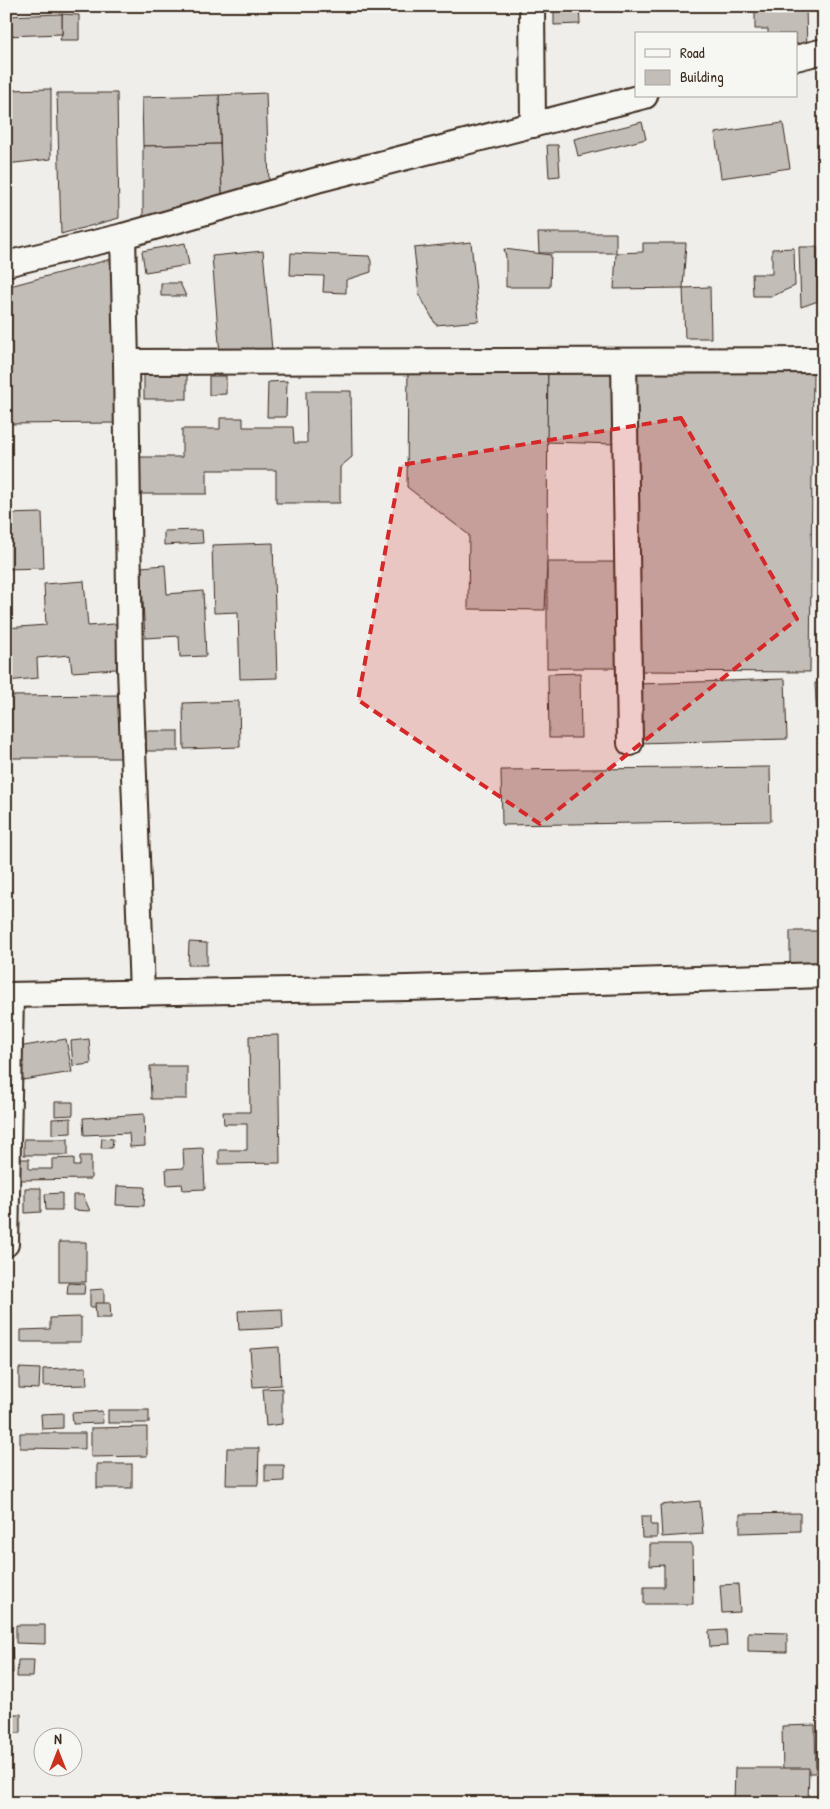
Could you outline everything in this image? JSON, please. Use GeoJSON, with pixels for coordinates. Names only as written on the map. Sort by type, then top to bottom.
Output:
{"type":"FeatureCollection","features":[{"type":"Feature","properties":{"kind":"street"},"geometry":{"type":"LineString","coordinates":[[532,6],[533,125]]}},
{"type":"Feature","properties":{"kind":"street"},"geometry":{"type":"LineString","coordinates":[[798,58],[824,51]]}},
{"type":"Feature","properties":{"kind":"street"},"geometry":{"type":"LineString","coordinates":[[6,264],[123,236],[316,180],[637,98]]}},
{"type":"Feature","properties":{"kind":"street"},"geometry":{"type":"LineString","coordinates":[[123,236],[130,668],[142,993]]}},
{"type":"Feature","properties":{"kind":"street"},"geometry":{"type":"LineString","coordinates":[[126,362],[824,360]]}},
{"type":"Feature","properties":{"kind":"street"},"geometry":{"type":"LineString","coordinates":[[624,361],[630,743]]}},
{"type":"Feature","properties":{"kind":"street"},"geometry":{"type":"LineString","coordinates":[[6,1244],[9,995],[408,988],[824,975]]}},
{"type":"Feature","properties":{"kind":"highlighted area"},"geometry":{"type":"Polygon","coordinates":[[[681,418],[797,619],[540,824],[358,700],[401,465],[681,418]]]}},
{"type":"Feature","properties":{"kind":"building"},"geometry":{"type":"Polygon","coordinates":[[[554,6],[579,6],[580,24],[554,25],[554,6]]]}},
{"type":"Feature","properties":{"kind":"building"},"geometry":{"type":"Polygon","coordinates":[[[806,6],[807,53],[798,53],[798,32],[768,32],[768,29],[755,29],[755,7],[806,6]]]}},
{"type":"Feature","properties":{"kind":"building"},"geometry":{"type":"Polygon","coordinates":[[[62,14],[79,15],[79,40],[60,40],[62,34],[62,14]]]}},
{"type":"Feature","properties":{"kind":"building"},"geometry":{"type":"Polygon","coordinates":[[[62,14],[62,34],[6,36],[6,16],[62,14]]]}},
{"type":"Feature","properties":{"kind":"building"},"geometry":{"type":"Polygon","coordinates":[[[51,89],[51,159],[6,164],[6,90],[51,89]]]}},
{"type":"Feature","properties":{"kind":"building"},"geometry":{"type":"Polygon","coordinates":[[[57,93],[117,93],[119,218],[61,234],[57,93]]]}},
{"type":"Feature","properties":{"kind":"building"},"geometry":{"type":"Polygon","coordinates":[[[266,93],[269,183],[222,195],[219,95],[266,93]]]}},
{"type":"Feature","properties":{"kind":"building"},"geometry":{"type":"Polygon","coordinates":[[[219,95],[220,144],[143,146],[142,97],[219,95]]]}},
{"type":"Feature","properties":{"kind":"building"},"geometry":{"type":"Polygon","coordinates":[[[642,122],[646,139],[578,156],[574,139],[642,122]]]}},
{"type":"Feature","properties":{"kind":"building"},"geometry":{"type":"Polygon","coordinates":[[[783,123],[790,168],[721,178],[715,133],[783,123]]]}},
{"type":"Feature","properties":{"kind":"building"},"geometry":{"type":"Polygon","coordinates":[[[220,144],[222,195],[143,217],[143,146],[220,144]]]}},
{"type":"Feature","properties":{"kind":"building"},"geometry":{"type":"Polygon","coordinates":[[[547,145],[558,145],[560,176],[549,177],[547,145]]]}},
{"type":"Feature","properties":{"kind":"building"},"geometry":{"type":"Polygon","coordinates":[[[538,233],[616,233],[616,253],[539,253],[538,233]]]}},
{"type":"Feature","properties":{"kind":"building"},"geometry":{"type":"Polygon","coordinates":[[[471,242],[479,321],[436,325],[419,294],[414,248],[471,242]]]}},
{"type":"Feature","properties":{"kind":"building"},"geometry":{"type":"Polygon","coordinates":[[[185,243],[189,265],[145,272],[142,251],[185,243]]]}},
{"type":"Feature","properties":{"kind":"building"},"geometry":{"type":"Polygon","coordinates":[[[643,243],[686,243],[683,288],[614,289],[616,253],[643,252],[643,243]]]}},
{"type":"Feature","properties":{"kind":"building"},"geometry":{"type":"Polygon","coordinates":[[[799,247],[817,247],[818,301],[801,307],[799,247]]]}},
{"type":"Feature","properties":{"kind":"building"},"geometry":{"type":"Polygon","coordinates":[[[794,248],[795,286],[772,296],[753,296],[752,274],[772,274],[772,249],[794,248]]]}},
{"type":"Feature","properties":{"kind":"building"},"geometry":{"type":"Polygon","coordinates":[[[504,249],[551,255],[550,287],[506,287],[506,257],[504,249]]]}},
{"type":"Feature","properties":{"kind":"building"},"geometry":{"type":"Polygon","coordinates":[[[263,251],[272,350],[220,355],[212,256],[263,251]]]}},
{"type":"Feature","properties":{"kind":"building"},"geometry":{"type":"Polygon","coordinates":[[[291,253],[369,256],[371,272],[346,280],[346,293],[323,292],[324,276],[290,275],[291,253]]]}},
{"type":"Feature","properties":{"kind":"building"},"geometry":{"type":"Polygon","coordinates":[[[115,258],[116,423],[6,424],[6,287],[115,258]]]}},
{"type":"Feature","properties":{"kind":"building"},"geometry":{"type":"Polygon","coordinates":[[[161,283],[180,283],[186,296],[161,296],[161,283]]]}},
{"type":"Feature","properties":{"kind":"building"},"geometry":{"type":"Polygon","coordinates":[[[710,287],[711,338],[685,338],[683,288],[710,287]]]}},
{"type":"Feature","properties":{"kind":"building"},"geometry":{"type":"Polygon","coordinates":[[[408,364],[548,366],[545,610],[468,609],[469,535],[407,487],[408,364]]]}},
{"type":"Feature","properties":{"kind":"building"},"geometry":{"type":"Polygon","coordinates":[[[548,366],[617,368],[616,444],[547,442],[548,366]]]}},
{"type":"Feature","properties":{"kind":"building"},"geometry":{"type":"Polygon","coordinates":[[[636,369],[813,370],[810,672],[634,671],[636,369]]]}},
{"type":"Feature","properties":{"kind":"building"},"geometry":{"type":"Polygon","coordinates":[[[144,375],[187,375],[187,399],[144,399],[144,375]]]}},
{"type":"Feature","properties":{"kind":"building"},"geometry":{"type":"Polygon","coordinates":[[[209,376],[226,376],[226,394],[209,395],[209,376]]]}},
{"type":"Feature","properties":{"kind":"building"},"geometry":{"type":"Polygon","coordinates":[[[287,381],[286,417],[267,417],[268,382],[287,381]]]}},
{"type":"Feature","properties":{"kind":"building"},"geometry":{"type":"Polygon","coordinates":[[[306,391],[351,391],[352,457],[340,467],[340,503],[276,503],[276,470],[207,470],[207,494],[136,494],[136,457],[182,457],[182,429],[220,429],[220,418],[243,418],[243,427],[293,427],[294,443],[307,443],[306,391]]]}},
{"type":"Feature","properties":{"kind":"building"},"geometry":{"type":"Polygon","coordinates":[[[42,513],[44,568],[6,569],[6,514],[42,513]]]}},
{"type":"Feature","properties":{"kind":"building"},"geometry":{"type":"Polygon","coordinates":[[[202,530],[203,543],[164,545],[164,531],[202,530]]]}},
{"type":"Feature","properties":{"kind":"building"},"geometry":{"type":"Polygon","coordinates":[[[273,543],[277,678],[240,679],[238,612],[214,613],[212,545],[273,543]]]}},
{"type":"Feature","properties":{"kind":"building"},"geometry":{"type":"Polygon","coordinates":[[[547,562],[618,562],[618,668],[547,668],[547,562]]]}},
{"type":"Feature","properties":{"kind":"building"},"geometry":{"type":"Polygon","coordinates":[[[165,565],[167,594],[203,591],[206,656],[180,657],[179,636],[145,638],[141,567],[165,565]]]}},
{"type":"Feature","properties":{"kind":"building"},"geometry":{"type":"Polygon","coordinates":[[[84,581],[88,626],[127,623],[130,668],[72,672],[70,655],[37,658],[38,678],[6,681],[6,628],[46,625],[44,584],[84,581]]]}},
{"type":"Feature","properties":{"kind":"building"},"geometry":{"type":"Polygon","coordinates":[[[580,673],[581,738],[549,738],[548,674],[580,673]]]}},
{"type":"Feature","properties":{"kind":"building"},"geometry":{"type":"Polygon","coordinates":[[[785,679],[787,739],[639,743],[637,684],[785,679]]]}},
{"type":"Feature","properties":{"kind":"building"},"geometry":{"type":"Polygon","coordinates":[[[824,682],[824,738],[818,739],[815,683],[824,682]]]}},
{"type":"Feature","properties":{"kind":"building"},"geometry":{"type":"Polygon","coordinates":[[[122,695],[122,758],[6,758],[6,696],[122,695]]]}},
{"type":"Feature","properties":{"kind":"building"},"geometry":{"type":"Polygon","coordinates":[[[239,701],[240,747],[184,749],[183,703],[239,701]]]}},
{"type":"Feature","properties":{"kind":"building"},"geometry":{"type":"Polygon","coordinates":[[[146,731],[178,731],[178,751],[146,751],[146,731]]]}},
{"type":"Feature","properties":{"kind":"building"},"geometry":{"type":"Polygon","coordinates":[[[770,767],[771,821],[502,825],[501,770],[770,767]]]}},
{"type":"Feature","properties":{"kind":"building"},"geometry":{"type":"Polygon","coordinates":[[[790,931],[824,931],[824,964],[790,964],[790,931]]]}},
{"type":"Feature","properties":{"kind":"building"},"geometry":{"type":"Polygon","coordinates":[[[189,942],[207,943],[207,965],[188,965],[189,942]]]}},
{"type":"Feature","properties":{"kind":"building"},"geometry":{"type":"Polygon","coordinates":[[[278,1035],[280,1163],[219,1164],[219,1150],[247,1150],[247,1124],[224,1124],[223,1112],[250,1112],[249,1036],[278,1035]]]}},
{"type":"Feature","properties":{"kind":"building"},"geometry":{"type":"Polygon","coordinates":[[[66,1039],[72,1072],[23,1080],[18,1047],[66,1039]]]}},
{"type":"Feature","properties":{"kind":"building"},"geometry":{"type":"Polygon","coordinates":[[[89,1039],[91,1064],[73,1066],[71,1041],[89,1039]]]}},
{"type":"Feature","properties":{"kind":"building"},"geometry":{"type":"Polygon","coordinates":[[[150,1066],[187,1066],[187,1099],[151,1099],[150,1066]]]}},
{"type":"Feature","properties":{"kind":"building"},"geometry":{"type":"Polygon","coordinates":[[[55,1102],[73,1102],[73,1115],[55,1116],[55,1102]]]}},
{"type":"Feature","properties":{"kind":"building"},"geometry":{"type":"Polygon","coordinates":[[[144,1114],[145,1146],[130,1147],[129,1133],[84,1135],[83,1118],[144,1114]]]}},
{"type":"Feature","properties":{"kind":"building"},"geometry":{"type":"Polygon","coordinates":[[[71,1118],[71,1133],[52,1134],[52,1119],[71,1118]]]}},
{"type":"Feature","properties":{"kind":"building"},"geometry":{"type":"Polygon","coordinates":[[[102,1138],[113,1139],[112,1148],[101,1148],[102,1138]]]}},
{"type":"Feature","properties":{"kind":"building"},"geometry":{"type":"Polygon","coordinates":[[[24,1139],[68,1139],[68,1155],[24,1155],[24,1139]]]}},
{"type":"Feature","properties":{"kind":"building"},"geometry":{"type":"Polygon","coordinates":[[[203,1148],[205,1189],[183,1190],[182,1184],[167,1185],[166,1169],[184,1168],[183,1149],[203,1148]]]}},
{"type":"Feature","properties":{"kind":"building"},"geometry":{"type":"Polygon","coordinates":[[[80,1156],[91,1156],[91,1179],[20,1180],[20,1159],[29,1159],[29,1169],[52,1169],[52,1159],[74,1158],[74,1166],[80,1166],[80,1156]]]}},
{"type":"Feature","properties":{"kind":"building"},"geometry":{"type":"Polygon","coordinates":[[[117,1186],[145,1187],[144,1206],[116,1205],[117,1186]]]}},
{"type":"Feature","properties":{"kind":"building"},"geometry":{"type":"Polygon","coordinates":[[[25,1188],[41,1188],[41,1212],[25,1213],[25,1188]]]}},
{"type":"Feature","properties":{"kind":"building"},"geometry":{"type":"Polygon","coordinates":[[[62,1193],[62,1210],[46,1210],[45,1194],[62,1193]]]}},
{"type":"Feature","properties":{"kind":"building"},"geometry":{"type":"Polygon","coordinates":[[[73,1195],[83,1195],[90,1211],[73,1210],[73,1195]]]}},
{"type":"Feature","properties":{"kind":"building"},"geometry":{"type":"Polygon","coordinates":[[[59,1242],[86,1242],[86,1282],[59,1282],[59,1242]]]}},
{"type":"Feature","properties":{"kind":"building"},"geometry":{"type":"Polygon","coordinates":[[[68,1283],[85,1284],[84,1294],[67,1294],[68,1283]]]}},
{"type":"Feature","properties":{"kind":"building"},"geometry":{"type":"Polygon","coordinates":[[[104,1289],[104,1307],[90,1307],[90,1290],[104,1289]]]}},
{"type":"Feature","properties":{"kind":"building"},"geometry":{"type":"Polygon","coordinates":[[[95,1303],[110,1303],[111,1318],[96,1318],[95,1303]]]}},
{"type":"Feature","properties":{"kind":"building"},"geometry":{"type":"Polygon","coordinates":[[[282,1309],[283,1328],[239,1330],[238,1311],[282,1309]]]}},
{"type":"Feature","properties":{"kind":"building"},"geometry":{"type":"Polygon","coordinates":[[[81,1317],[81,1342],[21,1342],[21,1330],[50,1329],[50,1318],[81,1317]]]}},
{"type":"Feature","properties":{"kind":"building"},"geometry":{"type":"Polygon","coordinates":[[[279,1347],[281,1385],[253,1387],[250,1349],[279,1347]]]}},
{"type":"Feature","properties":{"kind":"building"},"geometry":{"type":"Polygon","coordinates":[[[86,1367],[87,1385],[43,1386],[43,1369],[86,1367]]]}},
{"type":"Feature","properties":{"kind":"building"},"geometry":{"type":"Polygon","coordinates":[[[19,1368],[40,1369],[39,1389],[19,1388],[19,1368]]]}},
{"type":"Feature","properties":{"kind":"building"},"geometry":{"type":"Polygon","coordinates":[[[282,1388],[282,1424],[266,1426],[263,1389],[282,1388]]]}},
{"type":"Feature","properties":{"kind":"building"},"geometry":{"type":"Polygon","coordinates":[[[108,1410],[149,1410],[149,1423],[108,1423],[108,1410]]]}},
{"type":"Feature","properties":{"kind":"building"},"geometry":{"type":"Polygon","coordinates":[[[102,1411],[103,1423],[73,1424],[72,1413],[102,1411]]]}},
{"type":"Feature","properties":{"kind":"building"},"geometry":{"type":"Polygon","coordinates":[[[63,1413],[63,1428],[42,1429],[41,1414],[63,1413]]]}},
{"type":"Feature","properties":{"kind":"building"},"geometry":{"type":"Polygon","coordinates":[[[6,1425],[9,1425],[9,1456],[6,1456],[6,1425]]]}},
{"type":"Feature","properties":{"kind":"building"},"geometry":{"type":"Polygon","coordinates":[[[147,1427],[147,1456],[91,1457],[91,1428],[147,1427]]]}},
{"type":"Feature","properties":{"kind":"building"},"geometry":{"type":"Polygon","coordinates":[[[20,1433],[85,1433],[85,1449],[20,1448],[20,1433]]]}},
{"type":"Feature","properties":{"kind":"building"},"geometry":{"type":"Polygon","coordinates":[[[227,1448],[259,1448],[258,1485],[226,1485],[227,1448]]]}},
{"type":"Feature","properties":{"kind":"building"},"geometry":{"type":"Polygon","coordinates":[[[97,1464],[132,1464],[132,1488],[97,1488],[97,1464]]]}},
{"type":"Feature","properties":{"kind":"building"},"geometry":{"type":"Polygon","coordinates":[[[265,1465],[284,1465],[284,1481],[265,1482],[265,1465]]]}},
{"type":"Feature","properties":{"kind":"building"},"geometry":{"type":"Polygon","coordinates":[[[700,1501],[703,1534],[662,1537],[660,1505],[700,1501]]]}},
{"type":"Feature","properties":{"kind":"building"},"geometry":{"type":"Polygon","coordinates":[[[800,1513],[800,1531],[740,1533],[740,1514],[800,1513]]]}},
{"type":"Feature","properties":{"kind":"building"},"geometry":{"type":"Polygon","coordinates":[[[641,1516],[651,1516],[651,1525],[657,1525],[657,1538],[642,1538],[641,1516]]]}},
{"type":"Feature","properties":{"kind":"building"},"geometry":{"type":"Polygon","coordinates":[[[650,1544],[692,1544],[693,1604],[644,1604],[644,1587],[664,1587],[664,1565],[650,1566],[650,1544]]]}},
{"type":"Feature","properties":{"kind":"building"},"geometry":{"type":"Polygon","coordinates":[[[738,1584],[740,1612],[722,1613],[720,1585],[738,1584]]]}},
{"type":"Feature","properties":{"kind":"building"},"geometry":{"type":"Polygon","coordinates":[[[16,1625],[45,1625],[45,1644],[16,1643],[16,1625]]]}},
{"type":"Feature","properties":{"kind":"building"},"geometry":{"type":"Polygon","coordinates":[[[726,1630],[727,1646],[710,1647],[709,1631],[726,1630]]]}},
{"type":"Feature","properties":{"kind":"building"},"geometry":{"type":"Polygon","coordinates":[[[748,1632],[787,1633],[787,1652],[748,1651],[748,1632]]]}},
{"type":"Feature","properties":{"kind":"building"},"geometry":{"type":"Polygon","coordinates":[[[6,1635],[12,1635],[13,1673],[6,1673],[6,1635]]]}},
{"type":"Feature","properties":{"kind":"building"},"geometry":{"type":"Polygon","coordinates":[[[18,1660],[34,1660],[33,1677],[17,1677],[18,1660]]]}},
{"type":"Feature","properties":{"kind":"building"},"geometry":{"type":"Polygon","coordinates":[[[6,1714],[21,1714],[21,1733],[7,1733],[6,1714]]]}},
{"type":"Feature","properties":{"kind":"building"},"geometry":{"type":"Polygon","coordinates":[[[815,1725],[816,1773],[783,1773],[782,1726],[815,1725]]]}},
{"type":"Feature","properties":{"kind":"building"},"geometry":{"type":"Polygon","coordinates":[[[735,1768],[809,1768],[808,1803],[734,1803],[735,1768]]]}}]}
